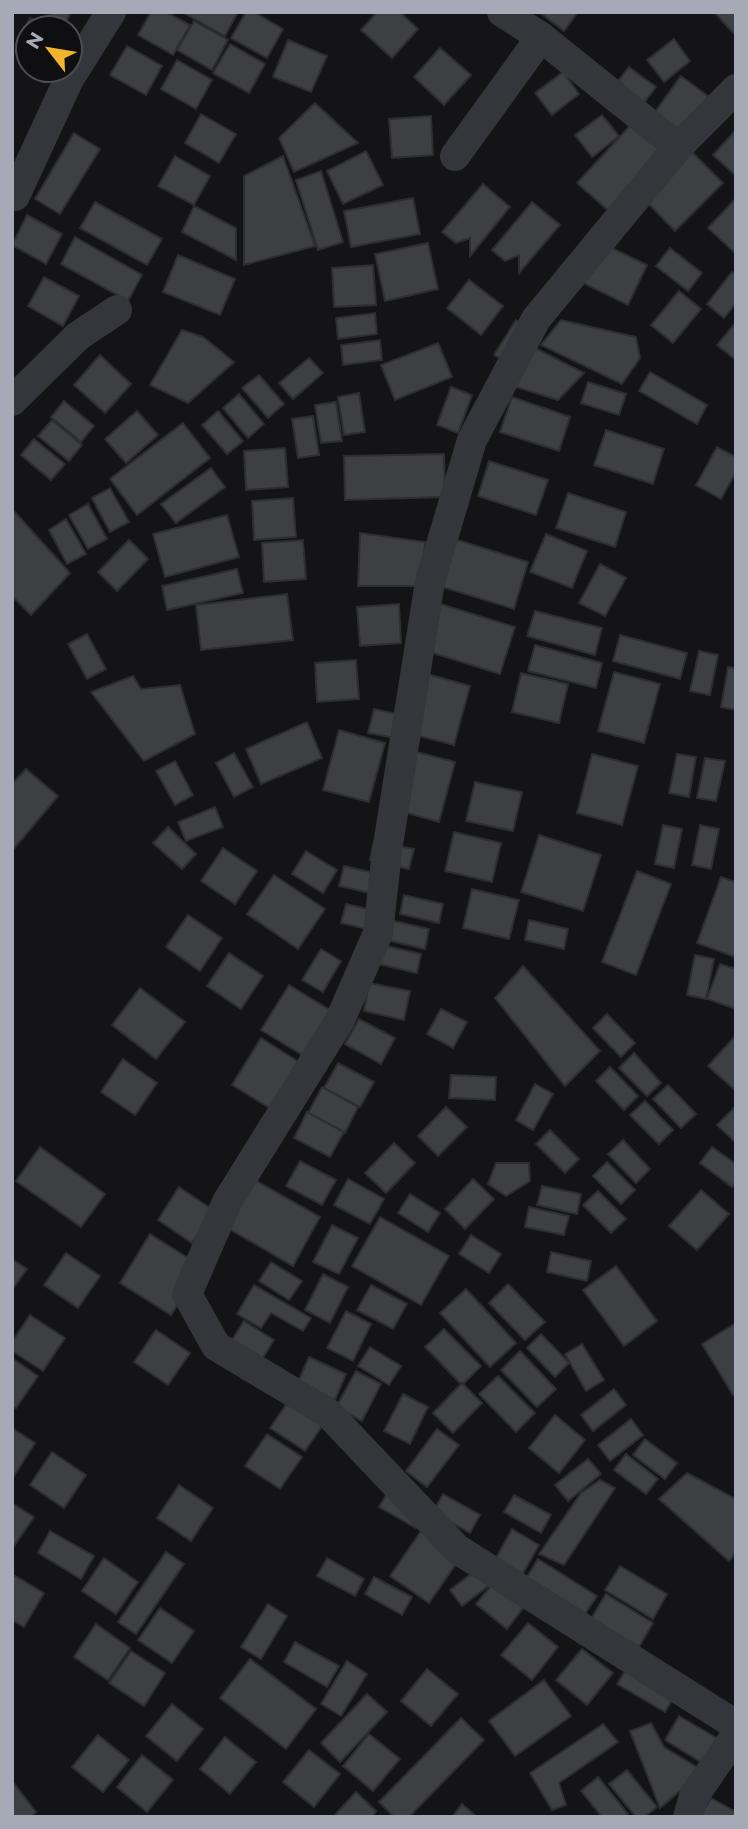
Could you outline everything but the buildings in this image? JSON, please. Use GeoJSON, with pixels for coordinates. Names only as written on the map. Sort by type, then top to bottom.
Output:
{"type":"FeatureCollection","features":[{"type":"Feature","properties":{"kind":"street"},"geometry":{"type":"LineString","coordinates":[[15,196],[69,79],[111,12]]}},
{"type":"Feature","properties":{"kind":"street"},"geometry":{"type":"LineString","coordinates":[[502,12],[541,37],[678,147]]}},
{"type":"Feature","properties":{"kind":"street"},"geometry":{"type":"LineString","coordinates":[[455,156],[541,37]]}},
{"type":"Feature","properties":{"kind":"street"},"geometry":{"type":"LineString","coordinates":[[736,89],[678,147],[536,319],[472,440],[430,582],[387,852],[377,933],[340,1020],[227,1202],[187,1294],[216,1346],[328,1413],[457,1549],[736,1725]]}},
{"type":"Feature","properties":{"kind":"street"},"geometry":{"type":"LineString","coordinates":[[12,401],[78,336],[117,310]]}},
{"type":"Feature","properties":{"kind":"street"},"geometry":{"type":"LineString","coordinates":[[688,1817],[694,1796],[736,1735]]}}]}
